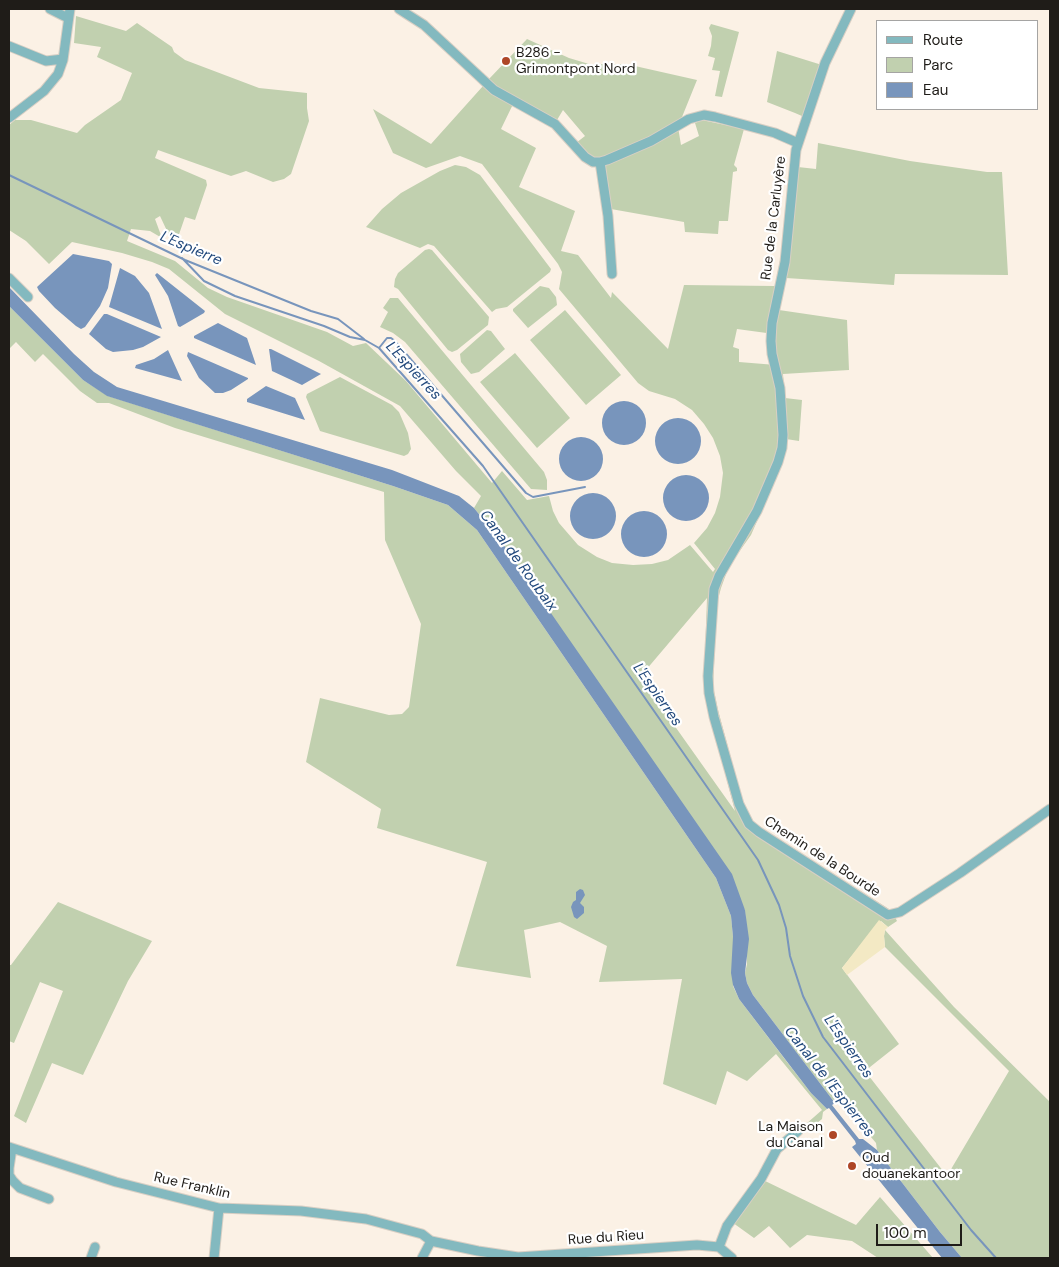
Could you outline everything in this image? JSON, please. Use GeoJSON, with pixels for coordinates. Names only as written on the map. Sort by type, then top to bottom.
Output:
{"type":"FeatureCollection","features":[{"type":"Feature","properties":{"kind":"street"},"geometry":{"type":"LineString","coordinates":[[9,118],[50,86],[58,74],[63,59],[69,13],[50,9]]}},
{"type":"Feature","properties":{"kind":"street"},"geometry":{"type":"LineString","coordinates":[[399,9],[424,25],[494,90],[554,124],[585,158],[593,162],[600,162],[608,216],[612,274]]}},
{"type":"Feature","properties":{"kind":"street"},"geometry":{"type":"LineString","coordinates":[[798,143],[825,64],[851,9]]}},
{"type":"Feature","properties":{"kind":"street"},"geometry":{"type":"LineString","coordinates":[[9,46],[46,61],[63,59]]}},
{"type":"Feature","properties":{"kind":"street","name":"Rue de la Carluyère"},"geometry":{"type":"LineString","coordinates":[[600,162],[651,141],[689,119],[704,115],[775,133],[798,143],[784,269],[772,323],[771,341],[780,388],[783,436]]}},
{"type":"Feature","properties":{"kind":"street"},"geometry":{"type":"LineString","coordinates":[[9,278],[28,296]]}},
{"type":"Feature","properties":{"kind":"street","name":"Chemin de la Bourde"},"geometry":{"type":"LineString","coordinates":[[783,436],[780,456],[763,497],[717,579],[713,598],[708,671],[710,700],[739,804],[749,824],[758,832],[881,911],[891,915],[907,908],[960,873],[1050,809]]}},
{"type":"Feature","properties":{"kind":"street"},"geometry":{"type":"LineString","coordinates":[[732,1258],[720,1247],[727,1226],[761,1180],[777,1149],[798,1131]]}},
{"type":"Feature","properties":{"kind":"street"},"geometry":{"type":"LineString","coordinates":[[10,1147],[9,1175],[13,1182],[20,1188],[49,1200]]}},
{"type":"Feature","properties":{"kind":"street","name":"Rue Franklin"},"geometry":{"type":"LineString","coordinates":[[10,1147],[116,1182],[219,1208],[337,1214],[366,1219],[424,1235],[431,1241],[478,1251]]}},
{"type":"Feature","properties":{"kind":"street"},"geometry":{"type":"LineString","coordinates":[[214,1258],[219,1208]]}},
{"type":"Feature","properties":{"kind":"street"},"geometry":{"type":"LineString","coordinates":[[422,1258],[431,1241]]}},
{"type":"Feature","properties":{"kind":"street","name":"Rue du Rieu"},"geometry":{"type":"LineString","coordinates":[[478,1251],[518,1257],[697,1245],[720,1247]]}},
{"type":"Feature","properties":{"kind":"street"},"geometry":{"type":"LineString","coordinates":[[91,1258],[95,1247]]}},
{"type":"Feature","properties":{"kind":"green space"},"geometry":{"type":"Polygon","coordinates":[[[76,16],[126,31],[137,23],[172,47],[174,52],[185,60],[259,88],[307,93],[309,121],[291,174],[284,179],[273,182],[246,171],[231,176],[158,150],[155,158],[206,180],[207,185],[195,220],[185,217],[176,243],[168,233],[160,216],[155,219],[162,238],[150,231],[131,229],[127,241],[175,261],[208,288],[227,297],[327,332],[353,346],[366,343],[406,381],[492,483],[502,471],[527,500],[549,496],[559,523],[578,545],[597,557],[612,563],[652,564],[668,560],[690,545],[713,572],[715,569],[694,543],[707,528],[715,513],[720,497],[723,473],[720,456],[713,438],[692,410],[675,399],[649,391],[638,383],[559,289],[562,272],[558,264],[482,164],[460,156],[426,168],[393,153],[373,109],[431,144],[483,86],[421,27],[426,20],[489,79],[527,39],[569,58],[589,64],[626,64],[697,80],[682,117],[677,121],[681,145],[699,136],[695,123],[702,120],[744,129],[734,165],[737,171],[733,172],[728,221],[719,221],[718,234],[685,232],[684,222],[611,209],[597,160],[587,154],[576,143],[585,136],[563,110],[557,120],[516,98],[501,129],[536,148],[519,187],[575,211],[561,251],[578,255],[611,298],[612,292],[668,349],[684,285],[775,286],[798,167],[816,169],[818,143],[910,161],[987,172],[1002,172],[1008,275],[895,274],[894,285],[786,278],[779,310],[847,320],[849,370],[783,374],[785,398],[802,400],[799,441],[786,439],[784,456],[775,480],[751,535],[729,566],[721,588],[717,603],[713,686],[739,788],[746,813],[751,822],[892,911],[897,921],[888,927],[881,921],[842,968],[899,1044],[865,1071],[947,1176],[1009,1071],[885,947],[885,930],[954,1007],[1050,1102],[1050,1258],[962,1258],[877,1150],[876,1143],[840,1100],[835,1103],[753,995],[747,983],[745,973],[747,964],[745,910],[503,544],[474,508],[481,496],[456,471],[400,406],[319,361],[225,314],[169,269],[122,253],[72,242],[49,264],[26,241],[9,230],[9,125],[15,120],[31,120],[77,133],[85,125],[121,100],[132,73],[97,57],[101,47],[74,43],[76,16]],[[737,329],[733,347],[739,349],[739,362],[776,365],[774,334],[737,329]],[[707,598],[640,677],[735,811],[707,705],[704,683],[707,598]]]}},
{"type":"Feature","properties":{"kind":"green space"},"geometry":{"type":"Polygon","coordinates":[[[711,24],[739,32],[722,97],[715,96],[720,71],[712,70],[715,58],[708,56],[712,36],[709,28],[711,24]]]}},
{"type":"Feature","properties":{"kind":"green space"},"geometry":{"type":"Polygon","coordinates":[[[777,51],[822,65],[809,119],[767,102],[777,51]]]}},
{"type":"Feature","properties":{"kind":"green space"},"geometry":{"type":"Polygon","coordinates":[[[455,165],[466,167],[480,175],[551,269],[550,272],[507,307],[496,309],[492,312],[434,246],[428,244],[420,248],[366,227],[382,209],[401,193],[440,171],[455,165]]]}},
{"type":"Feature","properties":{"kind":"green space"},"geometry":{"type":"Polygon","coordinates":[[[425,250],[432,250],[489,317],[488,325],[452,352],[448,350],[398,289],[394,287],[398,273],[425,250]]]}},
{"type":"Feature","properties":{"kind":"green space"},"geometry":{"type":"Polygon","coordinates":[[[540,286],[549,288],[556,297],[557,305],[528,328],[513,309],[540,286]]]}},
{"type":"Feature","properties":{"kind":"green space"},"geometry":{"type":"Polygon","coordinates":[[[390,298],[398,298],[544,472],[547,480],[547,490],[531,489],[405,342],[393,333],[380,327],[388,312],[383,308],[390,298]]]}},
{"type":"Feature","properties":{"kind":"green space"},"geometry":{"type":"Polygon","coordinates":[[[9,306],[83,380],[108,396],[448,505],[477,530],[716,878],[731,916],[733,986],[739,999],[787,1062],[811,1093],[827,1109],[823,1112],[822,1119],[817,1123],[806,1124],[822,1110],[776,1054],[747,1081],[727,1071],[716,1105],[663,1084],[682,979],[599,982],[607,946],[560,922],[524,930],[531,978],[456,966],[487,862],[377,828],[381,809],[306,762],[320,698],[389,715],[402,714],[409,707],[421,624],[385,540],[384,492],[175,428],[109,403],[97,403],[80,391],[43,354],[35,362],[16,342],[9,349],[9,306]]]}},
{"type":"Feature","properties":{"kind":"green space"},"geometry":{"type":"Polygon","coordinates":[[[565,310],[621,375],[586,405],[530,340],[565,310]]]}},
{"type":"Feature","properties":{"kind":"green space"},"geometry":{"type":"Polygon","coordinates":[[[487,330],[491,331],[505,349],[479,372],[471,374],[461,362],[460,354],[487,330]]]}},
{"type":"Feature","properties":{"kind":"green space"},"geometry":{"type":"Polygon","coordinates":[[[515,353],[570,418],[537,448],[480,382],[515,353]]]}},
{"type":"Feature","properties":{"kind":"green space"},"geometry":{"type":"Polygon","coordinates":[[[340,377],[392,405],[399,412],[408,433],[411,449],[408,454],[404,456],[320,431],[306,397],[307,394],[340,377]]]}},
{"type":"Feature","properties":{"kind":"green space"},"geometry":{"type":"Polygon","coordinates":[[[58,902],[152,941],[128,981],[83,1075],[52,1063],[26,1123],[14,1116],[63,991],[40,982],[14,1043],[9,1041],[9,965],[11,965],[58,902]]]}},
{"type":"Feature","properties":{"kind":"green space"},"geometry":{"type":"Polygon","coordinates":[[[761,1179],[856,1225],[880,1197],[933,1258],[878,1258],[852,1241],[807,1235],[790,1248],[769,1226],[754,1238],[729,1220],[761,1179]]]}},
{"type":"Feature","properties":{"kind":"sand"},"geometry":{"type":"Polygon","coordinates":[[[879,920],[888,927],[885,930],[884,936],[885,947],[847,975],[842,968],[879,920]]]}},
{"type":"Feature","properties":{"kind":"water"},"geometry":{"type":"Polygon","coordinates":[[[73,254],[109,261],[112,264],[108,288],[100,306],[85,327],[81,329],[55,308],[37,287],[73,254]]]}},
{"type":"Feature","properties":{"kind":"water"},"geometry":{"type":"Polygon","coordinates":[[[120,268],[135,276],[149,293],[162,329],[109,307],[120,268]]]}},
{"type":"Feature","properties":{"kind":"water"},"geometry":{"type":"Polygon","coordinates":[[[157,273],[205,311],[204,313],[180,327],[178,326],[168,296],[155,275],[157,273]]]}},
{"type":"Feature","properties":{"kind":"water"},"geometry":{"type":"Polygon","coordinates":[[[9,287],[74,354],[94,372],[117,387],[392,470],[459,496],[474,508],[503,544],[732,874],[745,910],[749,939],[745,973],[747,983],[753,995],[835,1103],[832,1105],[859,1139],[863,1139],[877,1150],[962,1258],[942,1258],[852,1147],[856,1144],[855,1141],[829,1108],[827,1109],[811,1093],[739,999],[733,985],[731,973],[733,937],[731,916],[716,878],[477,530],[448,505],[107,396],[83,380],[9,306],[9,287]]]}},
{"type":"Feature","properties":{"kind":"water"},"geometry":{"type":"Polygon","coordinates":[[[104,314],[161,337],[143,347],[113,352],[106,349],[89,334],[104,314]]]}},
{"type":"Feature","properties":{"kind":"water"},"geometry":{"type":"Polygon","coordinates":[[[218,323],[247,338],[256,365],[194,338],[194,336],[218,323]]]}},
{"type":"Feature","properties":{"kind":"water"},"geometry":{"type":"Polygon","coordinates":[[[269,349],[321,374],[302,385],[272,371],[269,349]]]}},
{"type":"Feature","properties":{"kind":"water"},"geometry":{"type":"Polygon","coordinates":[[[168,350],[182,381],[135,368],[136,365],[154,359],[168,350]]]}},
{"type":"Feature","properties":{"kind":"water"},"geometry":{"type":"Polygon","coordinates":[[[188,352],[248,379],[231,390],[215,393],[199,378],[187,356],[188,352]]]}},
{"type":"Feature","properties":{"kind":"water"},"geometry":{"type":"Polygon","coordinates":[[[266,386],[295,398],[305,420],[247,402],[247,399],[266,386]]]}},
{"type":"Feature","properties":{"kind":"water"},"geometry":{"type":"Polygon","coordinates":[[[628,401],[640,407],[645,414],[645,432],[640,439],[633,444],[620,445],[612,442],[605,435],[602,419],[605,411],[612,404],[628,401]]]}},
{"type":"Feature","properties":{"kind":"water"},"geometry":{"type":"Polygon","coordinates":[[[683,418],[687,419],[697,428],[700,432],[700,450],[691,460],[683,464],[673,464],[665,460],[656,450],[655,436],[659,428],[669,419],[683,418]]]}},
{"type":"Feature","properties":{"kind":"water"},"geometry":{"type":"Polygon","coordinates":[[[581,437],[593,441],[599,447],[603,459],[599,471],[593,477],[581,481],[569,477],[563,471],[559,459],[563,447],[569,441],[581,437]]]}},
{"type":"Feature","properties":{"kind":"water"},"geometry":{"type":"Polygon","coordinates":[[[682,475],[690,475],[699,479],[705,485],[709,498],[705,511],[699,517],[690,521],[682,521],[673,517],[667,511],[663,502],[663,494],[667,485],[673,479],[682,475]]]}},
{"type":"Feature","properties":{"kind":"water"},"geometry":{"type":"Polygon","coordinates":[[[593,493],[606,497],[612,503],[616,516],[612,529],[606,535],[593,539],[580,535],[574,529],[570,516],[574,503],[580,497],[593,493]]]}},
{"type":"Feature","properties":{"kind":"water"},"geometry":{"type":"Polygon","coordinates":[[[649,511],[653,512],[663,521],[666,525],[666,543],[657,553],[649,557],[639,557],[631,553],[622,543],[621,529],[625,521],[635,512],[649,511]]]}},
{"type":"Feature","properties":{"kind":"water"},"geometry":{"type":"Polygon","coordinates":[[[580,889],[583,890],[585,895],[580,903],[584,907],[584,913],[577,919],[574,917],[571,907],[576,900],[576,892],[580,889]]]}},
{"type":"Feature","properties":{"kind":"waterway","name":"L'Espierres"},"geometry":{"type":"LineString","coordinates":[[9,175],[185,260],[311,311],[338,319],[364,339]]}},
{"type":"Feature","properties":{"kind":"waterway","name":"L'Espierres"},"geometry":{"type":"LineString","coordinates":[[182,258],[204,281],[235,296],[324,326],[350,337],[365,340],[379,348],[483,466],[758,860],[779,905],[786,928],[790,956],[803,996],[823,1037],[971,1230],[996,1258]]}},
{"type":"Feature","properties":{"kind":"waterway"},"geometry":{"type":"LineString","coordinates":[[379,348],[387,338],[395,341],[526,493],[533,497],[585,487]]}},
{"type":"Feature","properties":{"kind":"place","name":"B286 - Grimontpont Nord"},"geometry":{"type":"Point","coordinates":[506,61]}},
{"type":"Feature","properties":{"kind":"place","name":"La Maison du Canal"},"geometry":{"type":"Point","coordinates":[833,1135]}},
{"type":"Feature","properties":{"kind":"place","name":"Oud douanekantoor"},"geometry":{"type":"Point","coordinates":[852,1166]}},
{"type":"Feature","properties":{"kind":"water label","name":"L'Espierre"},"geometry":{"type":"Point","coordinates":[191,249]}},
{"type":"Feature","properties":{"kind":"water label","name":"Canal de Roubaix"},"geometry":{"type":"Point","coordinates":[518,561]}},
{"type":"Feature","properties":{"kind":"water label","name":"Canal de l'Espierres"},"geometry":{"type":"Point","coordinates":[829,1082]}}]}
